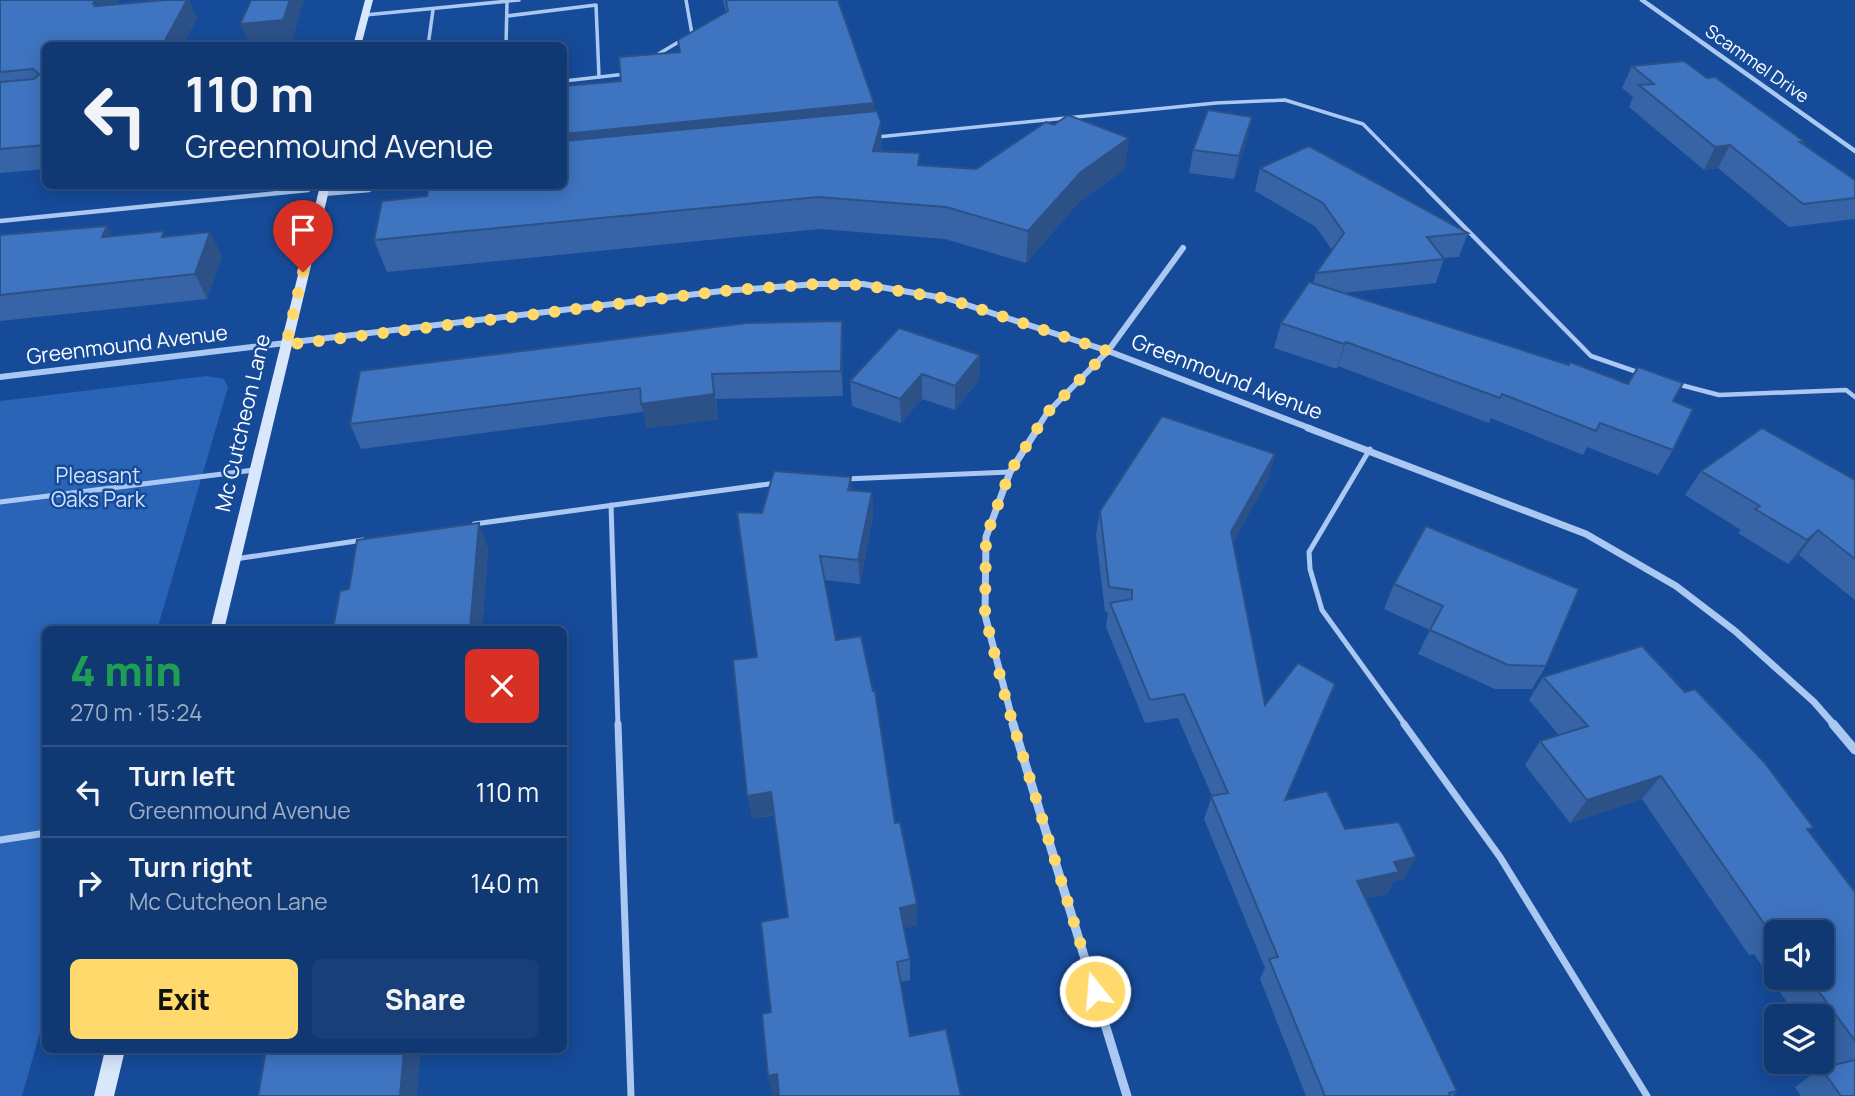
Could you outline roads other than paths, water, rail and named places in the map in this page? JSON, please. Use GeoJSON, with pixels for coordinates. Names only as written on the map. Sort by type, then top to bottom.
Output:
{"type":"FeatureCollection","features":[{"type":"Feature","properties":{"kind":"street"},"geometry":{"type":"LineString","coordinates":[[358,42],[369,0]]}},
{"type":"Feature","properties":{"kind":"street","name":"Scammel Drive"},"geometry":{"type":"LineString","coordinates":[[1642,0],[1855,151]]}},
{"type":"Feature","properties":{"kind":"street","name":"Mc Cutcheon Lane"},"geometry":{"type":"LineString","coordinates":[[218,626],[324,189]]}},
{"type":"Feature","properties":{"kind":"street"},"geometry":{"type":"LineString","coordinates":[[1127,1096],[1007,704],[985,615],[986,537],[1010,472],[1047,413],[1108,351],[1183,248]]}},
{"type":"Feature","properties":{"kind":"street","name":"Greenmound Avenue"},"geometry":{"type":"LineString","coordinates":[[0,377],[722,291],[817,284],[863,285],[949,299],[1108,351],[1370,449],[1586,534],[1676,586],[1735,631],[1814,702],[1855,750]]}},
{"type":"Feature","properties":{"kind":"street"},"geometry":{"type":"LineString","coordinates":[[104,1096],[115,1053]]}},
{"type":"Feature","properties":{"kind":"lane"},"geometry":{"type":"LineString","coordinates":[[452,8],[453,0]]}},
{"type":"Feature","properties":{"kind":"lane"},"geometry":{"type":"LineString","coordinates":[[365,15],[519,0]]}},
{"type":"Feature","properties":{"kind":"lane"},"geometry":{"type":"LineString","coordinates":[[646,62],[692,34],[686,0]]}},
{"type":"Feature","properties":{"kind":"lane"},"geometry":{"type":"LineString","coordinates":[[506,42],[507,2]]}},
{"type":"Feature","properties":{"kind":"lane"},"geometry":{"type":"LineString","coordinates":[[507,16],[596,5],[599,77]]}},
{"type":"Feature","properties":{"kind":"lane"},"geometry":{"type":"LineString","coordinates":[[429,42],[433,10]]}},
{"type":"Feature","properties":{"kind":"lane"},"geometry":{"type":"LineString","coordinates":[[567,81],[623,75],[635,68]]}},
{"type":"Feature","properties":{"kind":"lane"},"geometry":{"type":"LineString","coordinates":[[869,138],[1216,103],[1285,100],[1363,124],[1591,356],[1648,376]]}},
{"type":"Feature","properties":{"kind":"lane"},"geometry":{"type":"LineString","coordinates":[[0,221],[324,189]]}},
{"type":"Feature","properties":{"kind":"lane"},"geometry":{"type":"LineString","coordinates":[[1672,383],[1719,395],[1846,390],[1855,397]]}},
{"type":"Feature","properties":{"kind":"lane"},"geometry":{"type":"LineString","coordinates":[[1370,449],[1309,552],[1310,569],[1322,610],[1500,857],[1647,1096]]}},
{"type":"Feature","properties":{"kind":"lane"},"geometry":{"type":"LineString","coordinates":[[0,502],[256,470]]}},
{"type":"Feature","properties":{"kind":"lane"},"geometry":{"type":"LineString","coordinates":[[834,479],[1010,472]]}},
{"type":"Feature","properties":{"kind":"lane"},"geometry":{"type":"LineString","coordinates":[[463,526],[780,482]]}},
{"type":"Feature","properties":{"kind":"lane"},"geometry":{"type":"LineString","coordinates":[[611,505],[631,1096]]}},
{"type":"Feature","properties":{"kind":"lane"},"geometry":{"type":"LineString","coordinates":[[234,559],[369,539]]}},
{"type":"Feature","properties":{"kind":"lane"},"geometry":{"type":"LineString","coordinates":[[0,840],[42,833]]}},
{"type":"Feature","properties":{"kind":"park label","name":"Pleasant Oaks Park"},"geometry":{"type":"Point","coordinates":[98,488]}}]}
